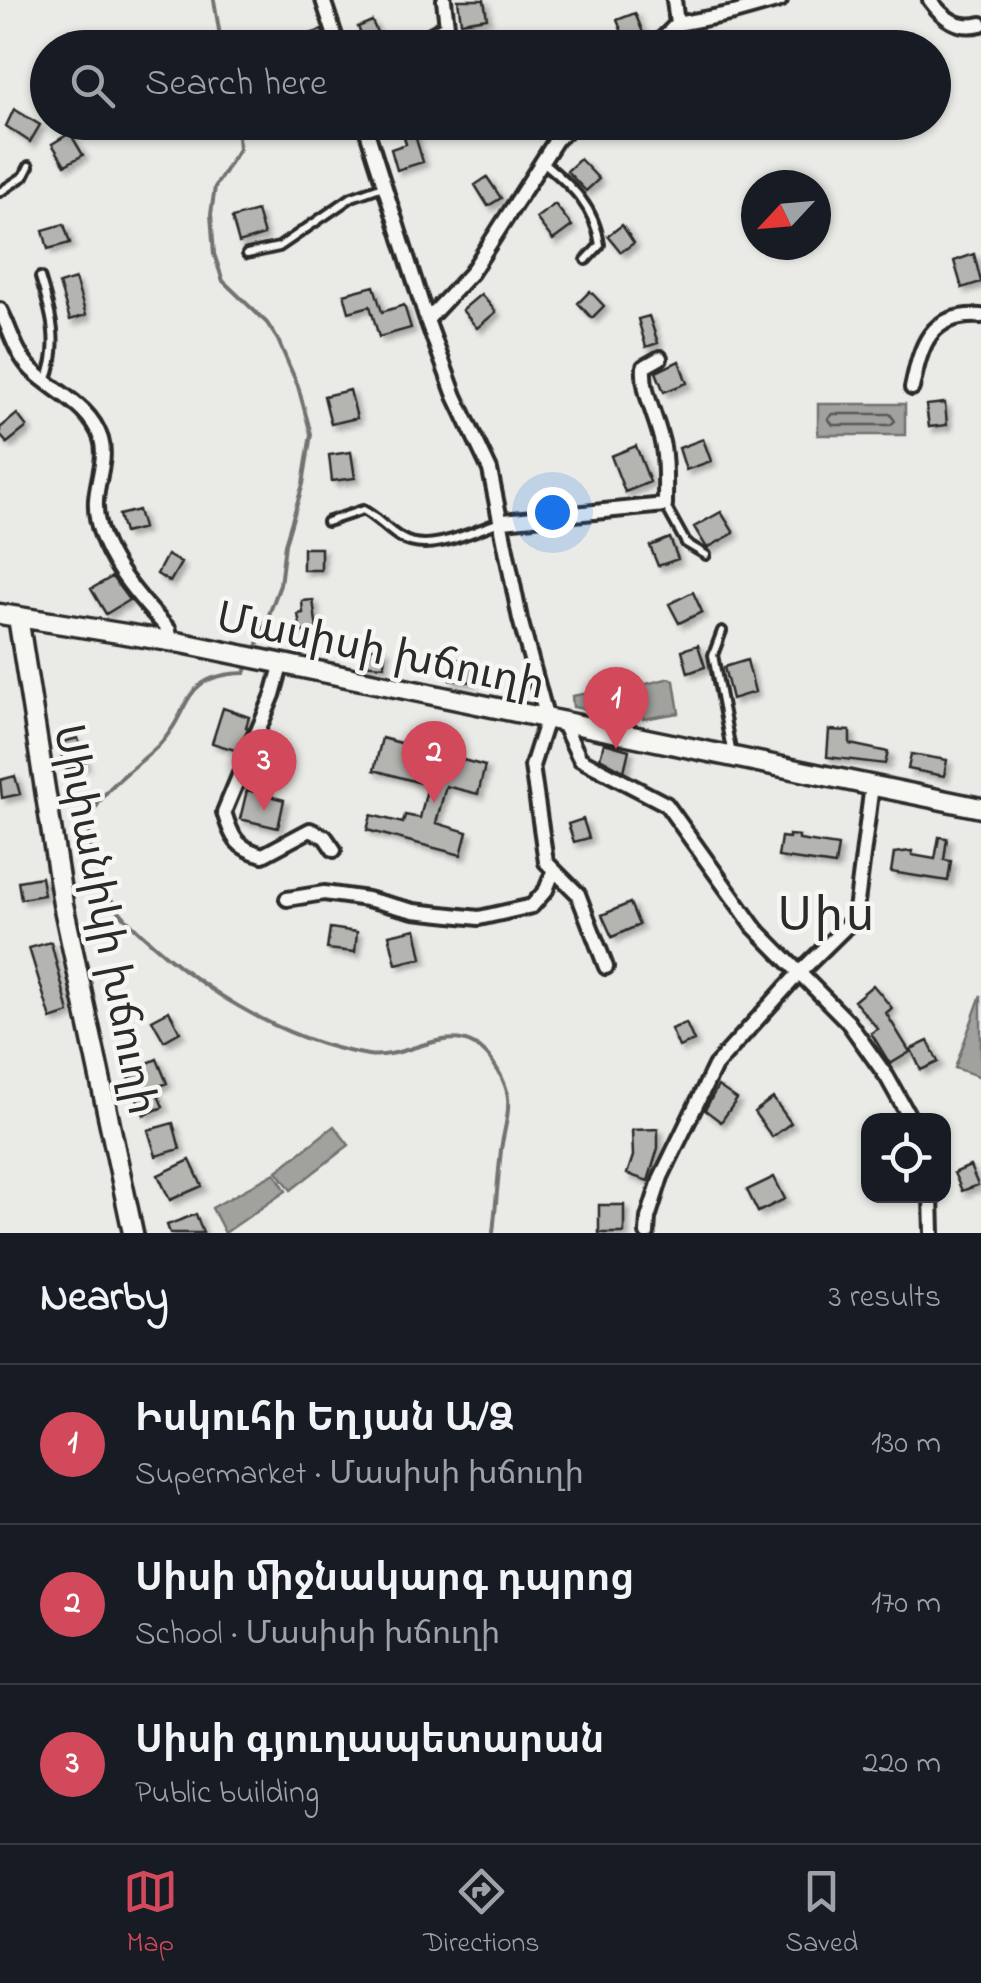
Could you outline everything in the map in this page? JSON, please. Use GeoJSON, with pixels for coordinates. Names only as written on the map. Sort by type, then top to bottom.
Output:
{"type":"FeatureCollection","features":[{"type":"Feature","properties":{"kind":"main road","name":"Մասիսի խճուղի"},"geometry":{"type":"LineString","coordinates":[[9,615],[176,642],[981,808]]}},
{"type":"Feature","properties":{"kind":"main road","name":"Սիփանիկի խճուղի"},"geometry":{"type":"LineString","coordinates":[[9,615],[63,904],[133,1233]]}},
{"type":"Feature","properties":{"kind":"street"},"geometry":{"type":"LineString","coordinates":[[323,0],[333,30]]}},
{"type":"Feature","properties":{"kind":"street"},"geometry":{"type":"LineString","coordinates":[[439,30],[446,26],[444,0]]}},
{"type":"Feature","properties":{"kind":"street"},"geometry":{"type":"LineString","coordinates":[[674,0],[677,24]]}},
{"type":"Feature","properties":{"kind":"street"},"geometry":{"type":"LineString","coordinates":[[671,30],[677,24],[780,0]]}},
{"type":"Feature","properties":{"kind":"street"},"geometry":{"type":"LineString","coordinates":[[930,0],[940,14],[958,25],[981,24]]}},
{"type":"Feature","properties":{"kind":"street"},"geometry":{"type":"LineString","coordinates":[[370,140],[427,320],[490,470],[520,619],[554,720],[580,758],[666,804],[754,926],[848,1022],[907,1113]]}},
{"type":"Feature","properties":{"kind":"street"},"geometry":{"type":"LineString","coordinates":[[427,320],[470,273],[556,140]]}},
{"type":"Feature","properties":{"kind":"street"},"geometry":{"type":"LineString","coordinates":[[0,310],[17,353],[46,382],[81,407],[102,440],[95,503],[98,525],[120,572],[176,642]]}},
{"type":"Feature","properties":{"kind":"street"},"geometry":{"type":"LineString","coordinates":[[912,388],[919,353],[940,323],[962,314],[981,316]]}},
{"type":"Feature","properties":{"kind":"street"},"geometry":{"type":"LineString","coordinates":[[502,521],[665,505],[664,450],[642,384],[644,366],[660,358]]}},
{"type":"Feature","properties":{"kind":"street"},"geometry":{"type":"LineString","coordinates":[[282,666],[224,812],[231,834],[244,850],[264,855],[310,830],[324,836],[334,850]]}},
{"type":"Feature","properties":{"kind":"street"},"geometry":{"type":"LineString","coordinates":[[554,720],[532,766],[546,862],[578,894],[606,967]]}},
{"type":"Feature","properties":{"kind":"street"},"geometry":{"type":"LineString","coordinates":[[647,1233],[661,1177],[716,1066],[799,973],[855,918],[872,785]]}},
{"type":"Feature","properties":{"kind":"street"},"geometry":{"type":"LineString","coordinates":[[288,899],[324,893],[414,911],[478,918],[532,906],[546,890],[554,870]]}},
{"type":"Feature","properties":{"kind":"street"},"geometry":{"type":"LineString","coordinates":[[931,1203],[932,1233]]}},
{"type":"Feature","properties":{"kind":"lane"},"geometry":{"type":"LineString","coordinates":[[542,162],[570,183],[592,212],[600,245],[586,260]]}},
{"type":"Feature","properties":{"kind":"lane"},"geometry":{"type":"LineString","coordinates":[[0,192],[24,176],[29,166]]}},
{"type":"Feature","properties":{"kind":"lane"},"geometry":{"type":"LineString","coordinates":[[247,254],[279,247],[352,197],[384,186]]}},
{"type":"Feature","properties":{"kind":"lane"},"geometry":{"type":"LineString","coordinates":[[40,277],[54,322],[52,366],[46,382]]}},
{"type":"Feature","properties":{"kind":"lane"},"geometry":{"type":"LineString","coordinates":[[665,505],[686,543],[706,555]]}},
{"type":"Feature","properties":{"kind":"lane"},"geometry":{"type":"LineString","coordinates":[[327,522],[363,510],[402,539],[421,545],[502,521]]}},
{"type":"Feature","properties":{"kind":"lane"},"geometry":{"type":"LineString","coordinates":[[722,631],[713,656],[732,756]]}},
{"type":"Feature","properties":{"kind":"water"},"geometry":{"type":"Polygon","coordinates":[[[818,404],[905,404],[905,435],[818,435],[818,404]]]}},
{"type":"Feature","properties":{"kind":"water"},"geometry":{"type":"Polygon","coordinates":[[[670,678],[674,681],[679,713],[643,719],[638,686],[670,678]]]}},
{"type":"Feature","properties":{"kind":"water"},"geometry":{"type":"Polygon","coordinates":[[[626,686],[627,717],[573,707],[572,696],[626,686]]]}},
{"type":"Feature","properties":{"kind":"water"},"geometry":{"type":"Polygon","coordinates":[[[981,995],[981,1077],[955,1068],[981,995]]]}},
{"type":"Feature","properties":{"kind":"water"},"geometry":{"type":"Polygon","coordinates":[[[334,1126],[349,1145],[291,1190],[277,1171],[334,1126]]]}},
{"type":"Feature","properties":{"kind":"water"},"geometry":{"type":"Polygon","coordinates":[[[275,1173],[286,1191],[225,1233],[212,1208],[275,1173]]]}},
{"type":"Feature","properties":{"kind":"building"},"geometry":{"type":"Polygon","coordinates":[[[458,0],[484,0],[487,18],[461,22],[458,0]]]}},
{"type":"Feature","properties":{"kind":"building"},"geometry":{"type":"Polygon","coordinates":[[[635,13],[642,30],[621,30],[617,20],[635,13]]]}},
{"type":"Feature","properties":{"kind":"building"},"geometry":{"type":"Polygon","coordinates":[[[372,21],[376,30],[359,30],[358,27],[372,21]]]}},
{"type":"Feature","properties":{"kind":"building"},"geometry":{"type":"Polygon","coordinates":[[[14,109],[30,119],[30,142],[6,126],[14,109]]]}},
{"type":"Feature","properties":{"kind":"building"},"geometry":{"type":"Polygon","coordinates":[[[74,140],[83,155],[65,165],[52,144],[74,140]]]}},
{"type":"Feature","properties":{"kind":"building"},"geometry":{"type":"Polygon","coordinates":[[[405,140],[416,140],[423,162],[397,170],[391,149],[406,144],[405,140]]]}},
{"type":"Feature","properties":{"kind":"building"},"geometry":{"type":"Polygon","coordinates":[[[580,159],[599,179],[586,191],[567,171],[580,159]]]}},
{"type":"Feature","properties":{"kind":"building"},"geometry":{"type":"Polygon","coordinates":[[[487,177],[501,198],[488,206],[475,185],[487,177]]]}},
{"type":"Feature","properties":{"kind":"building"},"geometry":{"type":"Polygon","coordinates":[[[555,204],[572,226],[553,240],[536,218],[555,204]]]}},
{"type":"Feature","properties":{"kind":"building"},"geometry":{"type":"Polygon","coordinates":[[[257,211],[264,235],[239,243],[232,218],[257,211]]]}},
{"type":"Feature","properties":{"kind":"building"},"geometry":{"type":"Polygon","coordinates":[[[64,224],[70,243],[48,249],[43,230],[64,224]]]}},
{"type":"Feature","properties":{"kind":"building"},"geometry":{"type":"Polygon","coordinates":[[[622,225],[634,243],[621,252],[608,236],[622,225]]]}},
{"type":"Feature","properties":{"kind":"building"},"geometry":{"type":"Polygon","coordinates":[[[974,254],[981,282],[962,288],[954,261],[974,254]]]}},
{"type":"Feature","properties":{"kind":"building"},"geometry":{"type":"Polygon","coordinates":[[[75,279],[86,315],[70,320],[59,284],[75,279]]]}},
{"type":"Feature","properties":{"kind":"building"},"geometry":{"type":"Polygon","coordinates":[[[374,286],[382,312],[404,305],[411,328],[379,337],[370,306],[349,312],[344,294],[374,286]]]}},
{"type":"Feature","properties":{"kind":"building"},"geometry":{"type":"Polygon","coordinates":[[[590,291],[604,306],[592,318],[578,303],[590,291]]]}},
{"type":"Feature","properties":{"kind":"building"},"geometry":{"type":"Polygon","coordinates":[[[481,294],[496,312],[477,328],[462,310],[481,294]]]}},
{"type":"Feature","properties":{"kind":"building"},"geometry":{"type":"Polygon","coordinates":[[[649,316],[658,343],[646,347],[638,319],[649,316]]]}},
{"type":"Feature","properties":{"kind":"building"},"geometry":{"type":"Polygon","coordinates":[[[679,361],[687,383],[664,392],[656,372],[679,361]]]}},
{"type":"Feature","properties":{"kind":"building"},"geometry":{"type":"Polygon","coordinates":[[[350,390],[357,418],[331,424],[324,396],[350,390]]]}},
{"type":"Feature","properties":{"kind":"building"},"geometry":{"type":"Polygon","coordinates":[[[945,403],[947,425],[929,427],[926,405],[945,403]]]}},
{"type":"Feature","properties":{"kind":"building"},"geometry":{"type":"Polygon","coordinates":[[[17,414],[27,427],[7,443],[0,428],[17,414]]]}},
{"type":"Feature","properties":{"kind":"building"},"geometry":{"type":"Polygon","coordinates":[[[703,439],[711,461],[686,470],[679,448],[703,439]]]}},
{"type":"Feature","properties":{"kind":"building"},"geometry":{"type":"Polygon","coordinates":[[[636,446],[650,482],[625,492],[611,456],[636,446]]]}},
{"type":"Feature","properties":{"kind":"building"},"geometry":{"type":"Polygon","coordinates":[[[351,452],[355,478],[332,481],[329,455],[351,452]]]}},
{"type":"Feature","properties":{"kind":"building"},"geometry":{"type":"Polygon","coordinates":[[[138,510],[143,528],[124,533],[119,515],[138,510]]]}},
{"type":"Feature","properties":{"kind":"building"},"geometry":{"type":"Polygon","coordinates":[[[721,512],[734,533],[707,548],[694,527],[721,512]]]}},
{"type":"Feature","properties":{"kind":"building"},"geometry":{"type":"Polygon","coordinates":[[[670,538],[678,559],[658,566],[650,546],[670,538]]]}},
{"type":"Feature","properties":{"kind":"building"},"geometry":{"type":"Polygon","coordinates":[[[303,548],[321,548],[321,570],[303,570],[303,548]]]}},
{"type":"Feature","properties":{"kind":"building"},"geometry":{"type":"Polygon","coordinates":[[[167,555],[181,563],[170,582],[157,574],[167,555]]]}},
{"type":"Feature","properties":{"kind":"building"},"geometry":{"type":"Polygon","coordinates":[[[112,577],[129,600],[106,614],[91,589],[112,577]]]}},
{"type":"Feature","properties":{"kind":"building"},"geometry":{"type":"Polygon","coordinates":[[[693,592],[702,612],[679,623],[669,604],[693,592]]]}},
{"type":"Feature","properties":{"kind":"building"},"geometry":{"type":"Polygon","coordinates":[[[313,600],[317,630],[301,632],[298,614],[303,613],[302,601],[313,600]]]}},
{"type":"Feature","properties":{"kind":"building"},"geometry":{"type":"Polygon","coordinates":[[[698,645],[705,667],[688,673],[682,650],[698,645]]]}},
{"type":"Feature","properties":{"kind":"building"},"geometry":{"type":"Polygon","coordinates":[[[361,647],[385,649],[384,666],[359,664],[361,647]]]}},
{"type":"Feature","properties":{"kind":"building"},"geometry":{"type":"Polygon","coordinates":[[[452,659],[474,661],[473,682],[450,680],[452,659]]]}},
{"type":"Feature","properties":{"kind":"building"},"geometry":{"type":"Polygon","coordinates":[[[747,660],[755,692],[732,699],[724,667],[747,660]]]}},
{"type":"Feature","properties":{"kind":"building"},"geometry":{"type":"Polygon","coordinates":[[[223,708],[249,717],[238,751],[212,743],[223,708]]]}},
{"type":"Feature","properties":{"kind":"building"},"geometry":{"type":"Polygon","coordinates":[[[829,730],[850,731],[850,744],[888,752],[885,764],[827,757],[829,730]]]}},
{"type":"Feature","properties":{"kind":"building"},"geometry":{"type":"Polygon","coordinates":[[[78,738],[85,764],[66,769],[58,743],[78,738]]]}},
{"type":"Feature","properties":{"kind":"building"},"geometry":{"type":"Polygon","coordinates":[[[382,738],[485,766],[478,794],[446,786],[436,823],[467,832],[461,855],[367,830],[371,815],[403,823],[405,815],[420,818],[428,785],[374,770],[382,738]]]}},
{"type":"Feature","properties":{"kind":"building"},"geometry":{"type":"Polygon","coordinates":[[[604,743],[629,750],[624,771],[600,758],[604,743]]]}},
{"type":"Feature","properties":{"kind":"building"},"geometry":{"type":"Polygon","coordinates":[[[911,754],[947,760],[944,776],[908,769],[911,754]]]}},
{"type":"Feature","properties":{"kind":"building"},"geometry":{"type":"Polygon","coordinates":[[[15,776],[20,794],[2,798],[0,780],[15,776]]]}},
{"type":"Feature","properties":{"kind":"building"},"geometry":{"type":"Polygon","coordinates":[[[247,790],[284,800],[278,828],[240,819],[247,790]]]}},
{"type":"Feature","properties":{"kind":"building"},"geometry":{"type":"Polygon","coordinates":[[[583,819],[589,838],[574,842],[568,824],[583,819]]]}},
{"type":"Feature","properties":{"kind":"building"},"geometry":{"type":"Polygon","coordinates":[[[789,835],[838,846],[835,865],[778,857],[781,837],[789,835]]]}},
{"type":"Feature","properties":{"kind":"building"},"geometry":{"type":"Polygon","coordinates":[[[939,837],[947,838],[944,860],[951,861],[948,881],[891,872],[894,853],[912,851],[912,855],[935,859],[939,837]]]}},
{"type":"Feature","properties":{"kind":"building"},"geometry":{"type":"Polygon","coordinates":[[[41,877],[44,895],[21,899],[18,881],[41,877]]]}},
{"type":"Feature","properties":{"kind":"building"},"geometry":{"type":"Polygon","coordinates":[[[630,903],[639,925],[612,937],[602,915],[630,903]]]}},
{"type":"Feature","properties":{"kind":"building"},"geometry":{"type":"Polygon","coordinates":[[[330,928],[357,932],[355,952],[327,949],[330,928]]]}},
{"type":"Feature","properties":{"kind":"building"},"geometry":{"type":"Polygon","coordinates":[[[416,929],[422,958],[396,964],[389,935],[416,929]]]}},
{"type":"Feature","properties":{"kind":"building"},"geometry":{"type":"Polygon","coordinates":[[[51,942],[69,1013],[51,1019],[29,948],[51,942]]]}},
{"type":"Feature","properties":{"kind":"building"},"geometry":{"type":"Polygon","coordinates":[[[873,985],[892,1008],[886,1013],[910,1052],[890,1064],[871,1033],[878,1029],[854,1001],[873,985]]]}},
{"type":"Feature","properties":{"kind":"building"},"geometry":{"type":"Polygon","coordinates":[[[169,1011],[180,1032],[164,1041],[152,1020],[169,1011]]]}},
{"type":"Feature","properties":{"kind":"building"},"geometry":{"type":"Polygon","coordinates":[[[686,1023],[694,1041],[679,1047],[671,1029],[686,1023]]]}},
{"type":"Feature","properties":{"kind":"building"},"geometry":{"type":"Polygon","coordinates":[[[928,1041],[938,1062],[921,1070],[911,1049],[928,1041]]]}},
{"type":"Feature","properties":{"kind":"building"},"geometry":{"type":"Polygon","coordinates":[[[157,1059],[167,1083],[155,1088],[163,1107],[144,1115],[128,1078],[139,1073],[136,1068],[157,1059]]]}},
{"type":"Feature","properties":{"kind":"building"},"geometry":{"type":"Polygon","coordinates":[[[718,1086],[737,1099],[721,1122],[705,1110],[718,1086]]]}},
{"type":"Feature","properties":{"kind":"building"},"geometry":{"type":"Polygon","coordinates":[[[773,1098],[791,1123],[772,1137],[754,1112],[773,1098]]]}},
{"type":"Feature","properties":{"kind":"building"},"geometry":{"type":"Polygon","coordinates":[[[173,1123],[180,1149],[156,1156],[148,1130],[173,1123]]]}},
{"type":"Feature","properties":{"kind":"building"},"geometry":{"type":"Polygon","coordinates":[[[658,1129],[658,1148],[648,1181],[627,1174],[633,1156],[632,1130],[658,1129]]]}},
{"type":"Feature","properties":{"kind":"building"},"geometry":{"type":"Polygon","coordinates":[[[190,1160],[202,1186],[170,1200],[158,1175],[190,1160]]]}},
{"type":"Feature","properties":{"kind":"building"},"geometry":{"type":"Polygon","coordinates":[[[970,1166],[978,1185],[962,1191],[954,1173],[970,1166]]]}},
{"type":"Feature","properties":{"kind":"building"},"geometry":{"type":"Polygon","coordinates":[[[774,1177],[785,1199],[758,1212],[747,1190],[774,1177]]]}},
{"type":"Feature","properties":{"kind":"building"},"geometry":{"type":"Polygon","coordinates":[[[599,1205],[624,1205],[624,1233],[599,1233],[599,1205]]]}},
{"type":"Feature","properties":{"kind":"building"},"geometry":{"type":"Polygon","coordinates":[[[196,1214],[203,1233],[170,1233],[167,1225],[196,1214]]]}},
{"type":"Feature","properties":{"kind":"waterway"},"geometry":{"type":"LineString","coordinates":[[214,0],[219,30]]}},
{"type":"Feature","properties":{"kind":"waterway"},"geometry":{"type":"LineString","coordinates":[[238,140],[239,149],[215,187],[211,214],[214,254],[223,281],[267,323],[278,340],[298,386],[311,434],[303,484],[285,544],[280,585],[255,652]]}},
{"type":"Feature","properties":{"kind":"waterway"},"geometry":{"type":"LineString","coordinates":[[248,665],[245,673],[224,675],[198,687],[159,745],[97,805],[89,829],[90,842],[104,886],[119,911],[152,944],[208,987],[269,1023],[334,1048],[368,1055],[399,1052],[446,1039],[475,1045],[489,1057],[504,1082],[508,1104],[493,1233]]}},
{"type":"Feature","properties":{"kind":"place","name":"Իսկուհի Եղյան Ա/Ձ"},"geometry":{"type":"Point","coordinates":[616,749]}},
{"type":"Feature","properties":{"kind":"place","name":"Սիսի միջնակարգ դպրոց"},"geometry":{"type":"Point","coordinates":[434,803]}},
{"type":"Feature","properties":{"kind":"place","name":"Սիսի գյուղապետարան"},"geometry":{"type":"Point","coordinates":[264,811]}},
{"type":"Feature","properties":{"kind":"district","name":"Սիս"},"geometry":{"type":"Point","coordinates":[827,913]}}]}
